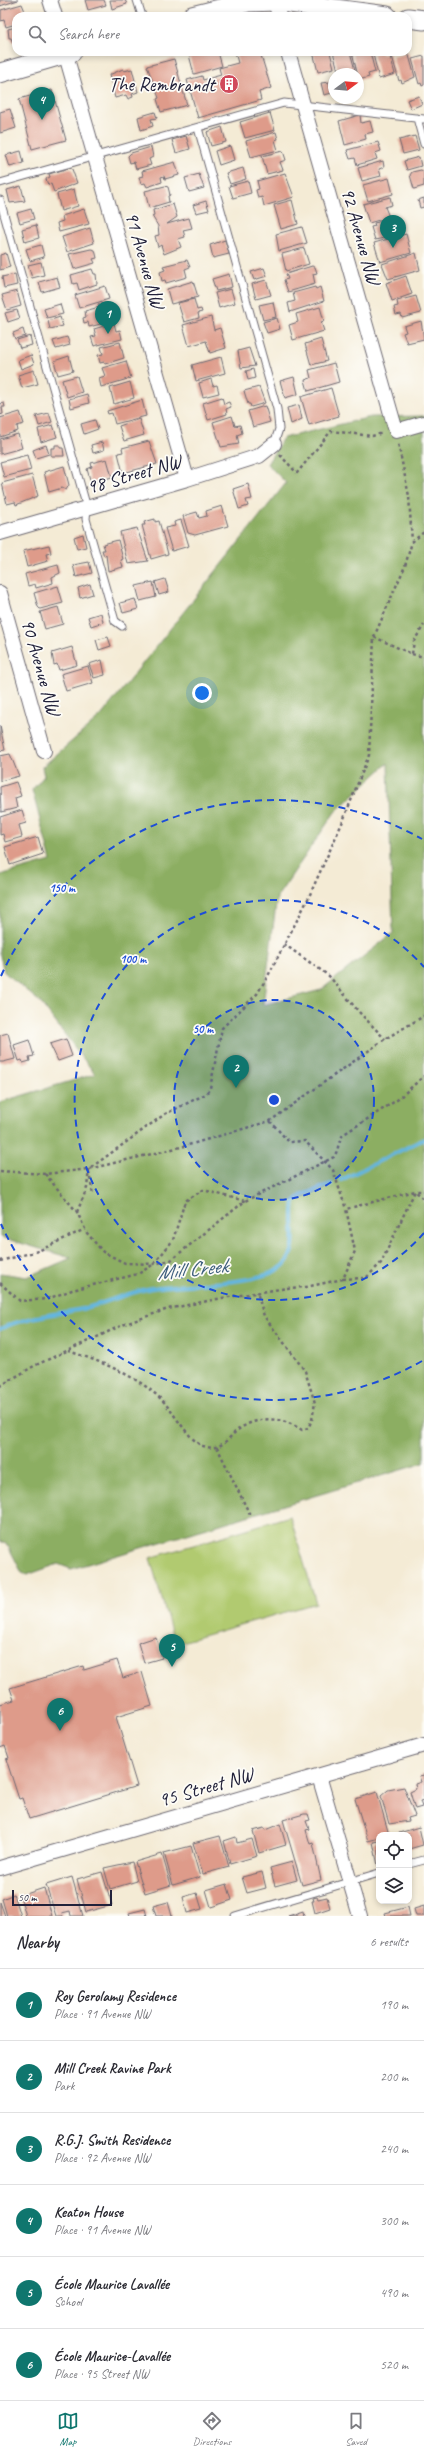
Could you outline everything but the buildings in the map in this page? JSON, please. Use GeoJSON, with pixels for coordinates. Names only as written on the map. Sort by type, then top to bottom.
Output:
{"type":"FeatureCollection","features":[{"type":"Feature","properties":{"kind":"main road"},"geometry":{"type":"LineString","coordinates":[[206,12],[248,2],[343,12]]}},
{"type":"Feature","properties":{"kind":"main road"},"geometry":{"type":"LineString","coordinates":[[412,18],[424,20]]}},
{"type":"Feature","properties":{"kind":"main road"},"geometry":{"type":"LineString","coordinates":[[0,73],[58,56]]}},
{"type":"Feature","properties":{"kind":"street"},"geometry":{"type":"LineString","coordinates":[[50,0],[54,12]]}},
{"type":"Feature","properties":{"kind":"street","name":"91 Avenue NW"},"geometry":{"type":"LineString","coordinates":[[69,56],[95,156],[187,479]]}},
{"type":"Feature","properties":{"kind":"street","name":"92 Avenue NW"},"geometry":{"type":"LineString","coordinates":[[289,56],[396,431]]}},
{"type":"Feature","properties":{"kind":"street"},"geometry":{"type":"LineString","coordinates":[[396,431],[424,423]]}},
{"type":"Feature","properties":{"kind":"street","name":"98 Street NW"},"geometry":{"type":"LineString","coordinates":[[0,533],[187,479],[260,456],[274,444]]}},
{"type":"Feature","properties":{"kind":"street","name":"90 Avenue NW"},"geometry":{"type":"LineString","coordinates":[[0,593],[44,751]]}},
{"type":"Feature","properties":{"kind":"street","name":"95 Street NW"},"geometry":{"type":"LineString","coordinates":[[0,1868],[424,1745]]}},
{"type":"Feature","properties":{"kind":"street"},"geometry":{"type":"LineString","coordinates":[[319,1776],[360,1916]]}},
{"type":"Feature","properties":{"kind":"lane"},"geometry":{"type":"LineString","coordinates":[[137,0],[141,12]]}},
{"type":"Feature","properties":{"kind":"lane"},"geometry":{"type":"LineString","coordinates":[[0,183],[284,103],[420,119],[424,144]]}},
{"type":"Feature","properties":{"kind":"lane"},"geometry":{"type":"LineString","coordinates":[[198,128],[277,409],[280,430],[274,444]]}},
{"type":"Feature","properties":{"kind":"lane"},"geometry":{"type":"LineString","coordinates":[[0,200],[87,508],[86,519],[115,621],[122,626]]}},
{"type":"Feature","properties":{"kind":"lane"},"geometry":{"type":"LineString","coordinates":[[412,1863],[424,1860]]}},
{"type":"Feature","properties":{"kind":"lane"},"geometry":{"type":"LineString","coordinates":[[235,1916],[376,1874]]}},
{"type":"Feature","properties":{"kind":"path"},"geometry":{"type":"LineString","coordinates":[[77,1212],[87,1188],[89,1169],[165,1114],[206,1094],[210,1088],[222,1028],[257,994],[284,944],[343,821],[369,755],[374,637],[405,566],[412,542],[409,496],[396,431],[372,436],[331,431],[297,473],[292,468]]}},
{"type":"Feature","properties":{"kind":"path"},"geometry":{"type":"LineString","coordinates":[[412,542],[424,532]]}},
{"type":"Feature","properties":{"kind":"path"},"geometry":{"type":"LineString","coordinates":[[412,654],[414,641],[424,625]]}},
{"type":"Feature","properties":{"kind":"path"},"geometry":{"type":"LineString","coordinates":[[374,637],[412,654],[424,657]]}},
{"type":"Feature","properties":{"kind":"path"},"geometry":{"type":"LineString","coordinates":[[284,944],[329,976],[359,1012],[385,1039]]}},
{"type":"Feature","properties":{"kind":"path"},"geometry":{"type":"LineString","coordinates":[[0,1170],[45,1174],[89,1169],[185,1146],[270,1121],[385,1039],[424,1016]]}},
{"type":"Feature","properties":{"kind":"path"},"geometry":{"type":"LineString","coordinates":[[45,1174],[77,1212],[94,1243],[112,1258],[125,1263],[154,1264],[171,1260],[245,1200],[334,1157],[338,1150],[340,1138],[344,1134],[397,1100],[424,1076]]}},
{"type":"Feature","properties":{"kind":"path"},"geometry":{"type":"LineString","coordinates":[[270,1121],[289,1142],[305,1141],[332,1170],[346,1209],[355,1251],[343,1279]]}},
{"type":"Feature","properties":{"kind":"path"},"geometry":{"type":"LineString","coordinates":[[89,1169],[93,1195]]}},
{"type":"Feature","properties":{"kind":"path"},"geometry":{"type":"LineString","coordinates":[[0,1283],[20,1301],[47,1299],[72,1290],[138,1274],[154,1264],[173,1240],[184,1201],[204,1190],[245,1200]]}},
{"type":"Feature","properties":{"kind":"path"},"geometry":{"type":"LineString","coordinates":[[346,1209],[415,1191],[424,1191]]}},
{"type":"Feature","properties":{"kind":"path"},"geometry":{"type":"LineString","coordinates":[[415,1191],[424,1199]]}},
{"type":"Feature","properties":{"kind":"path"},"geometry":{"type":"LineString","coordinates":[[0,1386],[34,1366],[125,1324],[168,1310],[257,1292],[306,1287],[343,1279],[366,1278],[381,1263],[415,1191]]}},
{"type":"Feature","properties":{"kind":"path"},"geometry":{"type":"LineString","coordinates":[[0,1261],[38,1251],[85,1229]]}},
{"type":"Feature","properties":{"kind":"path"},"geometry":{"type":"LineString","coordinates":[[68,1351],[101,1362],[130,1377],[160,1397],[193,1438],[202,1446],[217,1447],[229,1441],[240,1429],[262,1420],[277,1418],[290,1422],[302,1430],[308,1428],[312,1420],[315,1403],[305,1371],[264,1316],[257,1292]]}},
{"type":"Feature","properties":{"kind":"path"},"geometry":{"type":"LineString","coordinates":[[217,1447],[250,1516]]}},
{"type":"Feature","properties":{"kind":"green space"},"geometry":{"type":"Polygon","coordinates":[[[424,416],[424,1463],[71,1569],[58,1564],[27,1575],[22,1573],[7,1544],[0,1541],[0,1273],[27,1277],[71,1258],[0,1237],[0,1102],[95,1074],[40,1002],[4,972],[0,955],[0,875],[51,861],[32,790],[44,776],[42,767],[101,716],[286,483],[267,464],[283,438],[371,417],[424,416]],[[388,763],[335,812],[277,897],[263,1005],[321,990],[393,933],[388,763]]]}},
{"type":"Feature","properties":{"kind":"green space"},"geometry":{"type":"Polygon","coordinates":[[[290,1516],[316,1603],[175,1644],[150,1558],[290,1516]]]}},
{"type":"Feature","properties":{"kind":"waterway","name":"Mill Creek"},"geometry":{"type":"LineString","coordinates":[[341,1180],[424,1139]]}},
{"type":"Feature","properties":{"kind":"waterway","name":"Mill Creek"},"geometry":{"type":"LineString","coordinates":[[0,1329],[20,1321],[82,1309],[152,1288],[243,1280],[275,1271],[285,1264],[290,1257],[292,1250],[294,1234],[294,1202],[301,1196],[331,1184]]}},
{"type":"Feature","properties":{"kind":"place","name":"The Rembrandt"},"geometry":{"type":"Point","coordinates":[229,84]}},
{"type":"Feature","properties":{"kind":"place","name":"Keaton House"},"geometry":{"type":"Point","coordinates":[42,120]}},
{"type":"Feature","properties":{"kind":"place","name":"R.G.J. Smith Residence"},"geometry":{"type":"Point","coordinates":[393,248]}},
{"type":"Feature","properties":{"kind":"place","name":"Roy Gerolamy Residence"},"geometry":{"type":"Point","coordinates":[108,334]}},
{"type":"Feature","properties":{"kind":"place","name":"Mill Creek Ravine Park"},"geometry":{"type":"Point","coordinates":[236,1088]}},
{"type":"Feature","properties":{"kind":"place","name":"École Maurice Lavallée"},"geometry":{"type":"Point","coordinates":[172,1667]}},
{"type":"Feature","properties":{"kind":"place","name":"École Maurice-Lavallée"},"geometry":{"type":"Point","coordinates":[60,1731]}}]}
